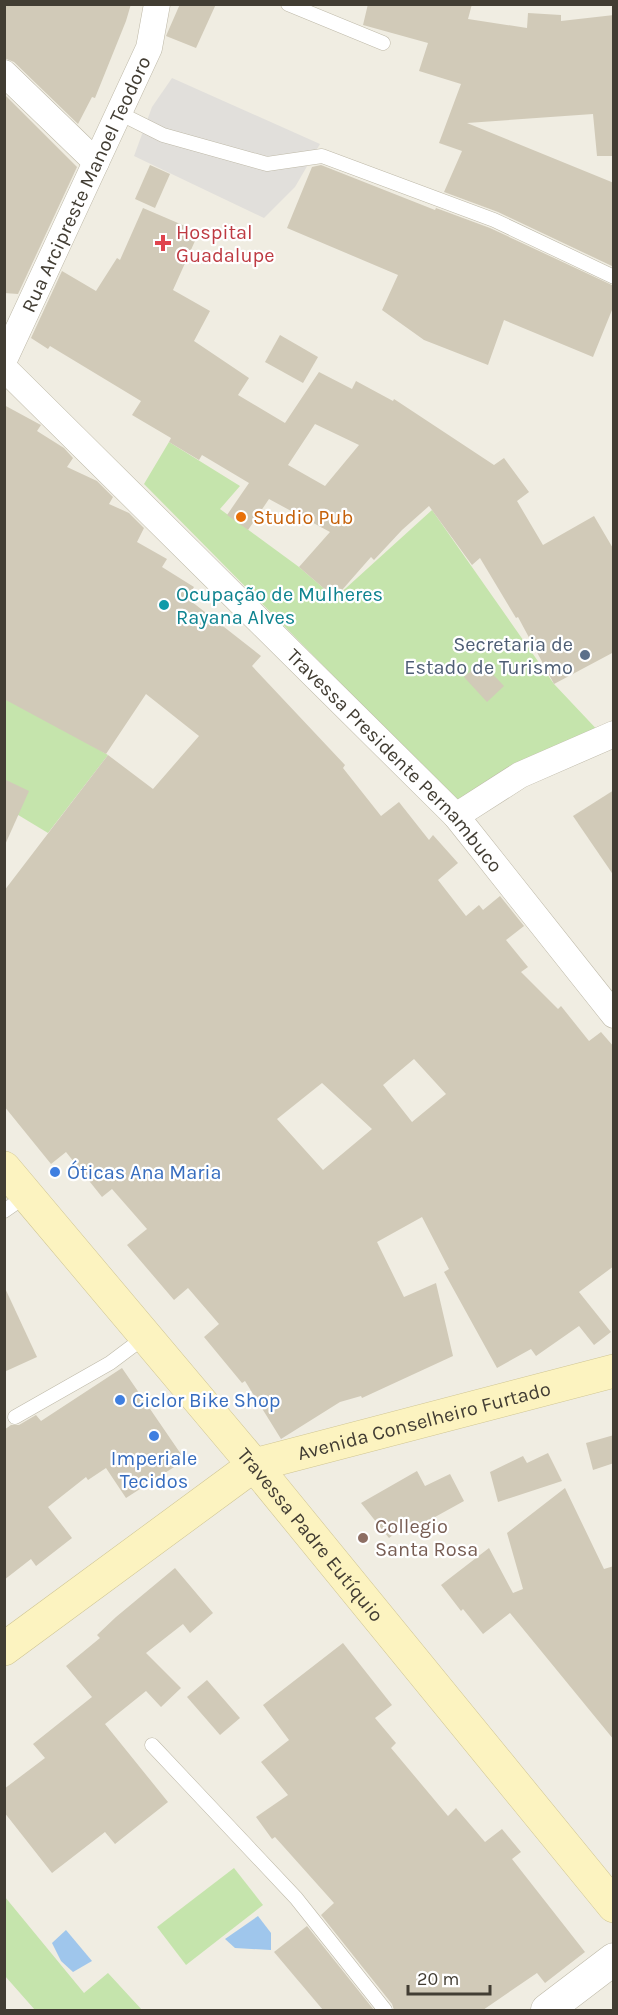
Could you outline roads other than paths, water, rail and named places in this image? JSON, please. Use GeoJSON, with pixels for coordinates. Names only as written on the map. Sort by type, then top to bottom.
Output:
{"type":"FeatureCollection","features":[{"type":"Feature","properties":{"kind":"main road","name":"Travessa Padre Eutíquio"},"geometry":{"type":"LineString","coordinates":[[4,1168],[16,1203],[146,1336],[614,1906]]}},
{"type":"Feature","properties":{"kind":"main road","name":"Avenida Conselheiro Furtado"},"geometry":{"type":"LineString","coordinates":[[4,1649],[254,1465],[614,1371]]}},
{"type":"Feature","properties":{"kind":"street","name":"Rua Arcipreste Manoel Teodoro"},"geometry":{"type":"LineString","coordinates":[[4,360],[149,48],[157,4]]}},
{"type":"Feature","properties":{"kind":"street"},"geometry":{"type":"LineString","coordinates":[[4,73],[96,162]]}},
{"type":"Feature","properties":{"kind":"street","name":"Travessa Presidente Pernambuco"},"geometry":{"type":"LineString","coordinates":[[4,368],[456,816],[614,1015]]}},
{"type":"Feature","properties":{"kind":"street"},"geometry":{"type":"LineString","coordinates":[[456,816],[520,775],[614,734]]}},
{"type":"Feature","properties":{"kind":"street"},"geometry":{"type":"LineString","coordinates":[[548,2010],[614,1959]]}},
{"type":"Feature","properties":{"kind":"lane"},"geometry":{"type":"LineString","coordinates":[[288,4],[383,43]]}},
{"type":"Feature","properties":{"kind":"lane"},"geometry":{"type":"LineString","coordinates":[[119,113],[157,133],[267,164],[322,156],[494,220],[614,278]]}},
{"type":"Feature","properties":{"kind":"lane"},"geometry":{"type":"LineString","coordinates":[[15,1418],[110,1363],[146,1336]]}},
{"type":"Feature","properties":{"kind":"lane"},"geometry":{"type":"LineString","coordinates":[[152,1745],[296,1898],[385,2010]]}},
{"type":"Feature","properties":{"kind":"water"},"geometry":{"type":"Polygon","coordinates":[[[258,1916],[271,1933],[271,1950],[235,1948],[225,1939],[258,1916]]]}},
{"type":"Feature","properties":{"kind":"water"},"geometry":{"type":"Polygon","coordinates":[[[66,1930],[92,1961],[73,1972],[61,1961],[52,1943],[66,1930]]]}},
{"type":"Feature","properties":{"kind":"place","name":"Hospital Guadalupe"},"geometry":{"type":"Point","coordinates":[163,243]}},
{"type":"Feature","properties":{"kind":"place","name":"Studio Pub"},"geometry":{"type":"Point","coordinates":[241,517]}},
{"type":"Feature","properties":{"kind":"place","name":"Ocupação de Mulheres Rayana Alves"},"geometry":{"type":"Point","coordinates":[164,605]}},
{"type":"Feature","properties":{"kind":"place","name":"Secretaria de Estado de Turismo"},"geometry":{"type":"Point","coordinates":[585,655]}},
{"type":"Feature","properties":{"kind":"place","name":"Óticas Ana Maria"},"geometry":{"type":"Point","coordinates":[55,1172]}},
{"type":"Feature","properties":{"kind":"place","name":"Ciclor Bike Shop"},"geometry":{"type":"Point","coordinates":[120,1400]}},
{"type":"Feature","properties":{"kind":"place","name":"Imperiale Tecidos"},"geometry":{"type":"Point","coordinates":[154,1436]}},
{"type":"Feature","properties":{"kind":"place","name":"Collegio Santa Rosa"},"geometry":{"type":"Point","coordinates":[363,1538]}}]}
